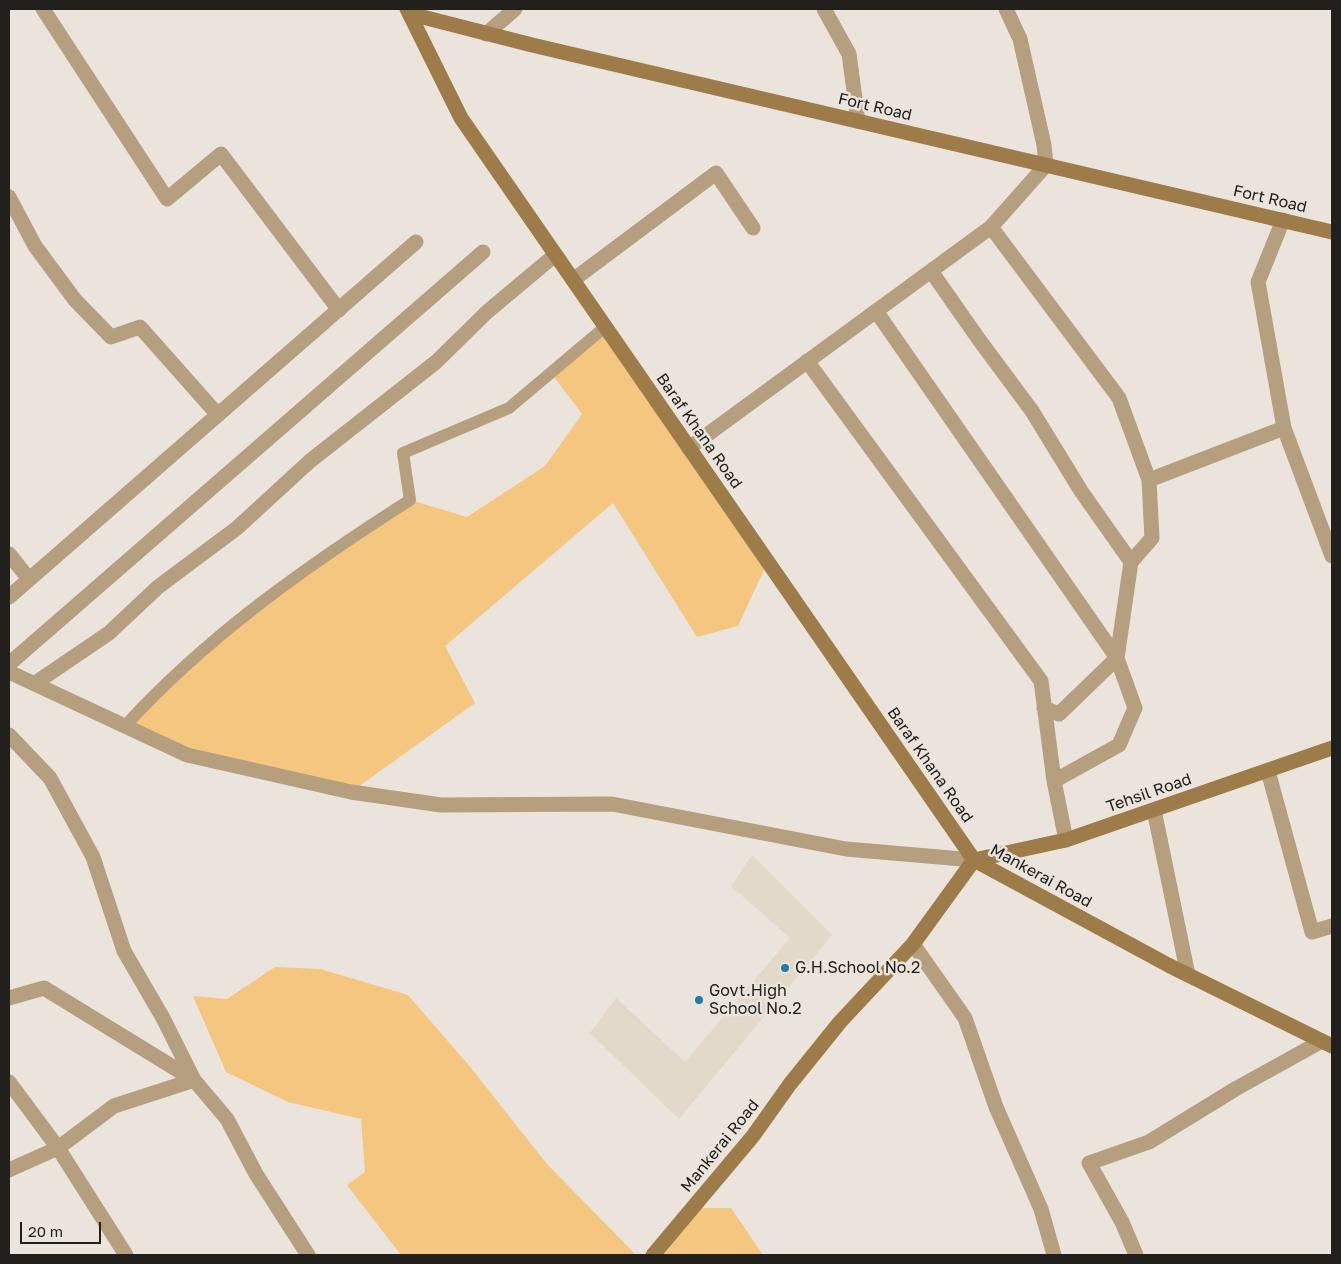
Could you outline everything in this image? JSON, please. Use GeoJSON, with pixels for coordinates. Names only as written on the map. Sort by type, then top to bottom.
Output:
{"type":"FeatureCollection","features":[{"type":"Feature","properties":{"kind":"street"},"geometry":{"type":"LineString","coordinates":[[43,9],[167,199],[221,154],[339,310]]}},
{"type":"Feature","properties":{"kind":"street"},"geometry":{"type":"LineString","coordinates":[[486,34],[516,9]]}},
{"type":"Feature","properties":{"kind":"street"},"geometry":{"type":"LineString","coordinates":[[824,9],[849,54],[858,121]]}},
{"type":"Feature","properties":{"kind":"street"},"geometry":{"type":"LineString","coordinates":[[689,448],[990,228],[1046,165],[1044,145],[1020,39],[1006,9]]}},
{"type":"Feature","properties":{"kind":"street","name":"Fort Road"},"geometry":{"type":"LineString","coordinates":[[409,11],[486,34],[1332,232]]}},
{"type":"Feature","properties":{"kind":"street","name":"Baraf Khana Road"},"geometry":{"type":"LineString","coordinates":[[409,11],[460,118],[974,860]]}},
{"type":"Feature","properties":{"kind":"street"},"geometry":{"type":"LineString","coordinates":[[573,280],[716,173],[753,228]]}},
{"type":"Feature","properties":{"kind":"street"},"geometry":{"type":"LineString","coordinates":[[9,197],[35,246],[75,300],[111,337],[140,328],[218,415]]}},
{"type":"Feature","properties":{"kind":"street"},"geometry":{"type":"LineString","coordinates":[[1283,220],[1258,282],[1284,428],[1332,556]]}},
{"type":"Feature","properties":{"kind":"street"},"geometry":{"type":"LineString","coordinates":[[990,228],[1119,398],[1149,480],[1152,538],[1131,562],[1117,658],[1059,714],[1044,708]]}},
{"type":"Feature","properties":{"kind":"street"},"geometry":{"type":"LineString","coordinates":[[9,597],[416,242]]}},
{"type":"Feature","properties":{"kind":"street"},"geometry":{"type":"LineString","coordinates":[[9,664],[483,252]]}},
{"type":"Feature","properties":{"kind":"street"},"geometry":{"type":"LineString","coordinates":[[34,684],[109,633],[158,587],[238,528],[310,460],[436,362],[487,312],[555,254]]}},
{"type":"Feature","properties":{"kind":"street"},"geometry":{"type":"LineString","coordinates":[[931,271],[1032,411],[1081,491],[1131,562]]}},
{"type":"Feature","properties":{"kind":"street"},"geometry":{"type":"LineString","coordinates":[[876,311],[1117,658],[1135,708],[1119,745],[1054,781]]}},
{"type":"Feature","properties":{"kind":"street"},"geometry":{"type":"LineString","coordinates":[[807,361],[1041,681],[1054,781],[1066,840]]}},
{"type":"Feature","properties":{"kind":"street"},"geometry":{"type":"LineString","coordinates":[[1149,480],[1284,428]]}},
{"type":"Feature","properties":{"kind":"street"},"geometry":{"type":"LineString","coordinates":[[9,554],[29,579]]}},
{"type":"Feature","properties":{"kind":"street"},"geometry":{"type":"LineString","coordinates":[[9,672],[187,755],[351,792],[441,805],[612,804],[846,849],[974,860]]}},
{"type":"Feature","properties":{"kind":"street"},"geometry":{"type":"LineString","coordinates":[[9,734],[50,778],[94,857],[124,951],[163,1018],[194,1080],[227,1119],[256,1174],[308,1255]]}},
{"type":"Feature","properties":{"kind":"street","name":"Tehsil Road"},"geometry":{"type":"LineString","coordinates":[[974,860],[1066,840],[1332,748]]}},
{"type":"Feature","properties":{"kind":"street"},"geometry":{"type":"LineString","coordinates":[[1268,771],[1312,932],[1332,926]]}},
{"type":"Feature","properties":{"kind":"street"},"geometry":{"type":"LineString","coordinates":[[1154,810],[1188,975]]}},
{"type":"Feature","properties":{"kind":"street","name":"Mankerai Road"},"geometry":{"type":"LineString","coordinates":[[653,1255],[754,1136],[790,1084],[840,1022],[913,944],[974,860],[1188,975],[1327,1043]]}},
{"type":"Feature","properties":{"kind":"street"},"geometry":{"type":"LineString","coordinates":[[913,944],[965,1018],[996,1107],[1041,1209],[1054,1255]]}},
{"type":"Feature","properties":{"kind":"street"},"geometry":{"type":"LineString","coordinates":[[9,998],[44,988],[194,1080]]}},
{"type":"Feature","properties":{"kind":"street"},"geometry":{"type":"LineString","coordinates":[[1136,1255],[1122,1222],[1089,1163],[1149,1142],[1237,1088],[1327,1043]]}},
{"type":"Feature","properties":{"kind":"street"},"geometry":{"type":"LineString","coordinates":[[9,1170],[58,1148],[114,1106],[194,1080]]}},
{"type":"Feature","properties":{"kind":"street"},"geometry":{"type":"LineString","coordinates":[[9,1082],[58,1148],[126,1255]]}},
{"type":"Feature","properties":{"kind":"lane"},"geometry":{"type":"LineString","coordinates":[[125,726],[160,688],[243,617],[335,548],[410,500],[403,453],[509,408],[606,327]]}},
{"type":"Feature","properties":{"kind":"shaded area"},"geometry":{"type":"Polygon","coordinates":[[[605,327],[768,561],[738,626],[697,637],[613,503],[445,646],[475,703],[351,792],[187,755],[125,726],[243,617],[410,500],[467,517],[545,466],[582,414],[551,373],[605,327]]]}},
{"type":"Feature","properties":{"kind":"shaded area","name":"G.H.School No.2"},"geometry":{"type":"Polygon","coordinates":[[[752,855],[832,935],[679,1119],[590,1033],[616,998],[685,1062],[790,938],[731,886],[752,855]]]}},
{"type":"Feature","properties":{"kind":"shaded area"},"geometry":{"type":"Polygon","coordinates":[[[275,967],[320,969],[408,995],[471,1068],[547,1164],[636,1255],[401,1255],[347,1185],[365,1172],[361,1119],[288,1102],[226,1072],[193,996],[227,999],[275,967]]]}},
{"type":"Feature","properties":{"kind":"shaded area"},"geometry":{"type":"Polygon","coordinates":[[[692,1208],[731,1208],[763,1255],[655,1255],[692,1208]]]}},
{"type":"Feature","properties":{"kind":"place","name":"G.H.School No.2"},"geometry":{"type":"Point","coordinates":[785,968]}},
{"type":"Feature","properties":{"kind":"place","name":"Govt.High School No.2"},"geometry":{"type":"Point","coordinates":[699,1000]}}]}
